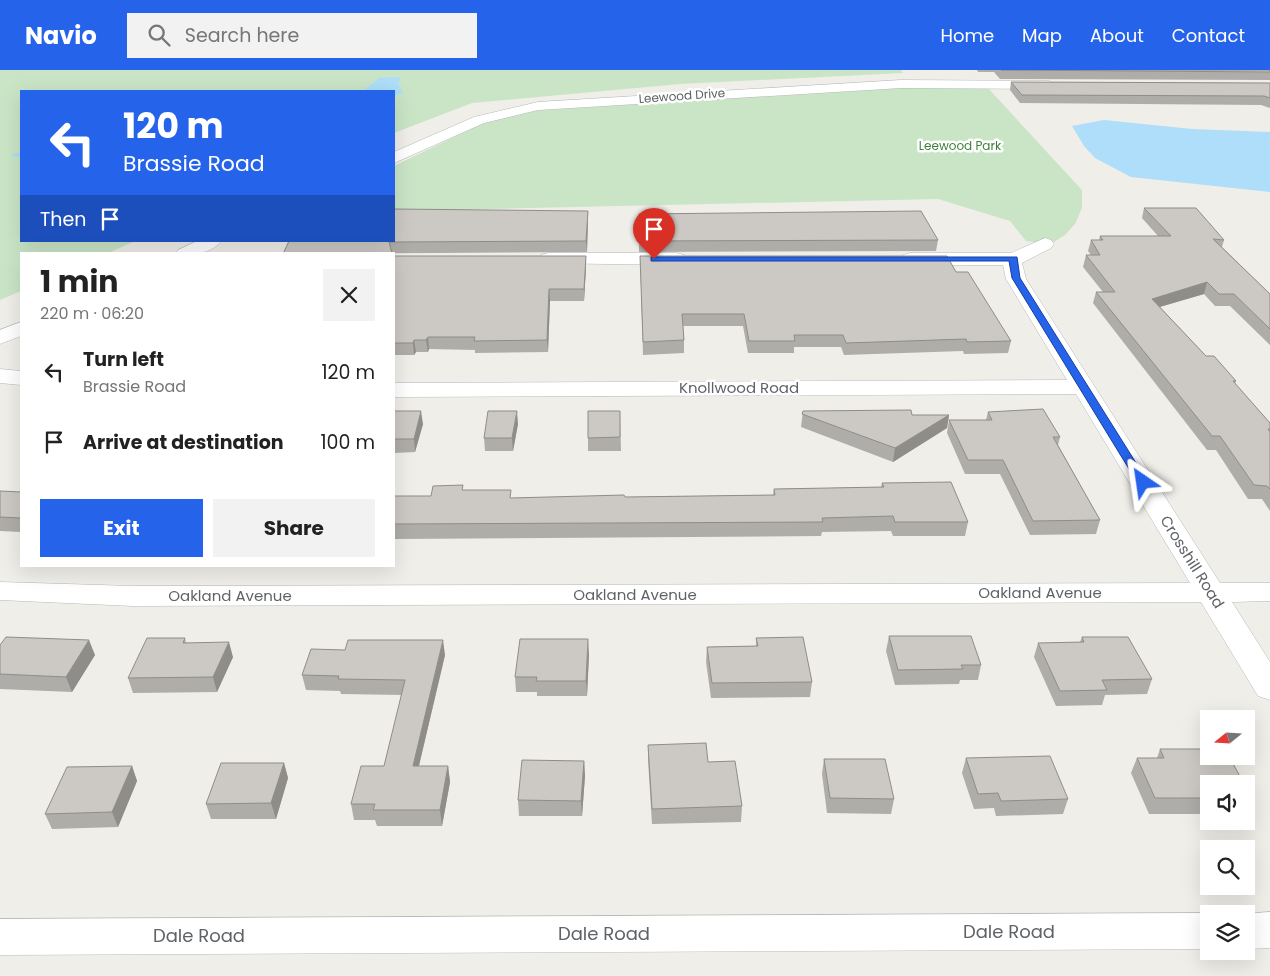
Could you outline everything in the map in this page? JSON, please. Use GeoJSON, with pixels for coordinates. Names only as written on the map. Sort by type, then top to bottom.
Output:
{"type":"FeatureCollection","features":[{"type":"Feature","properties":{"kind":"street"},"geometry":{"type":"LineString","coordinates":[[948,70],[961,83]]}},
{"type":"Feature","properties":{"kind":"street","name":"Leewood Drive"},"geometry":{"type":"LineString","coordinates":[[395,158],[479,120],[538,106],[864,85],[961,83],[1064,85]]}},
{"type":"Feature","properties":{"kind":"street"},"geometry":{"type":"LineString","coordinates":[[190,252],[210,242]]}},
{"type":"Feature","properties":{"kind":"street"},"geometry":{"type":"LineString","coordinates":[[894,259],[1014,259],[1045,244]]}},
{"type":"Feature","properties":{"kind":"street"},"geometry":{"type":"LineString","coordinates":[[534,259],[694,259]]}},
{"type":"Feature","properties":{"kind":"street","name":"Crosshill Road"},"geometry":{"type":"LineString","coordinates":[[1014,259],[1012,263],[1016,278],[1270,688]]}},
{"type":"Feature","properties":{"kind":"street"},"geometry":{"type":"LineString","coordinates":[[0,338],[20,328]]}},
{"type":"Feature","properties":{"kind":"street"},"geometry":{"type":"LineString","coordinates":[[0,376],[20,378]]}},
{"type":"Feature","properties":{"kind":"street","name":"Knollwood Road"},"geometry":{"type":"LineString","coordinates":[[395,390],[1084,387]]}},
{"type":"Feature","properties":{"kind":"street","name":"Oakland Avenue"},"geometry":{"type":"LineString","coordinates":[[0,591],[133,596],[1270,592]]}},
{"type":"Feature","properties":{"kind":"street"},"geometry":{"type":"LineString","coordinates":[[1255,931],[1270,930]]}},
{"type":"Feature","properties":{"kind":"street","name":"Dale Road"},"geometry":{"type":"LineString","coordinates":[[0,937],[1200,931]]}},
{"type":"Feature","properties":{"kind":"green space"},"geometry":{"type":"Polygon","coordinates":[[[0,70],[901,70],[903,73],[680,84],[472,103],[395,133],[395,90],[20,90],[20,242],[133,242],[110,252],[20,252],[20,291],[0,300],[0,70]]]}},
{"type":"Feature","properties":{"kind":"green space","name":"Leewood Park"},"geometry":{"type":"Polygon","coordinates":[[[910,87],[988,88],[1082,190],[1082,208],[1075,224],[1065,235],[1051,244],[1026,241],[1010,221],[938,199],[395,211],[395,166],[481,124],[528,111],[910,87]]]}},
{"type":"Feature","properties":{"kind":"water"},"geometry":{"type":"Polygon","coordinates":[[[379,78],[401,78],[398,83],[403,93],[395,96],[395,90],[364,90],[379,78]]]}},
{"type":"Feature","properties":{"kind":"water"},"geometry":{"type":"Polygon","coordinates":[[[1104,120],[1192,129],[1270,132],[1270,192],[1131,177],[1095,158],[1084,146],[1072,126],[1104,120]]]}},
{"type":"Feature","properties":{"kind":"building"},"geometry":{"type":"Polygon","coordinates":[[[1001,70],[1270,70],[1270,72],[1001,70]]]}},
{"type":"Feature","properties":{"kind":"building"},"geometry":{"type":"Polygon","coordinates":[[[1011,82],[1270,83],[1270,98],[1264,96],[1022,95],[1011,82]]]}},
{"type":"Feature","properties":{"kind":"building"},"geometry":{"type":"Polygon","coordinates":[[[1144,208],[1196,208],[1224,240],[1213,239],[1270,294],[1270,329],[1234,294],[1219,294],[1207,282],[1152,299],[1206,356],[1214,356],[1270,423],[1270,429],[1268,429],[1270,432],[1270,489],[1267,486],[1254,485],[1220,436],[1212,436],[1096,292],[1115,292],[1086,255],[1100,255],[1091,240],[1103,240],[1100,236],[1171,236],[1144,208]]]}},
{"type":"Feature","properties":{"kind":"building"},"geometry":{"type":"Polygon","coordinates":[[[395,209],[588,211],[586,241],[395,242],[395,209]]]}},
{"type":"Feature","properties":{"kind":"building"},"geometry":{"type":"Polygon","coordinates":[[[921,211],[938,240],[639,241],[639,214],[921,211]]]}},
{"type":"Feature","properties":{"kind":"building"},"geometry":{"type":"Polygon","coordinates":[[[289,242],[389,242],[392,252],[284,252],[289,242]]]}},
{"type":"Feature","properties":{"kind":"building"},"geometry":{"type":"Polygon","coordinates":[[[395,256],[586,256],[584,289],[549,289],[547,340],[474,341],[475,337],[428,337],[426,340],[414,340],[413,343],[395,343],[395,256]]]}},
{"type":"Feature","properties":{"kind":"building"},"geometry":{"type":"Polygon","coordinates":[[[640,256],[947,256],[956,272],[968,272],[1011,341],[967,342],[966,339],[846,343],[843,335],[794,335],[795,341],[749,341],[744,314],[682,314],[684,340],[643,342],[640,256]]]}},
{"type":"Feature","properties":{"kind":"building"},"geometry":{"type":"Polygon","coordinates":[[[1043,409],[1060,437],[1053,437],[1100,520],[1033,521],[1003,460],[968,460],[949,420],[992,420],[988,412],[1043,409]]]}},
{"type":"Feature","properties":{"kind":"building"},"geometry":{"type":"Polygon","coordinates":[[[911,410],[912,415],[949,415],[895,448],[802,414],[803,411],[911,410]]]}},
{"type":"Feature","properties":{"kind":"building"},"geometry":{"type":"Polygon","coordinates":[[[395,411],[421,411],[414,439],[395,439],[395,411]]]}},
{"type":"Feature","properties":{"kind":"building"},"geometry":{"type":"Polygon","coordinates":[[[488,411],[517,411],[512,438],[484,438],[488,411]]]}},
{"type":"Feature","properties":{"kind":"building"},"geometry":{"type":"Polygon","coordinates":[[[588,411],[620,411],[620,437],[588,438],[588,411]]]}},
{"type":"Feature","properties":{"kind":"building"},"geometry":{"type":"Polygon","coordinates":[[[951,482],[968,522],[895,522],[893,516],[822,518],[823,522],[395,524],[395,496],[431,496],[433,486],[463,485],[462,490],[511,490],[510,498],[624,495],[625,497],[775,495],[774,489],[884,487],[882,483],[951,482]]]}},
{"type":"Feature","properties":{"kind":"building"},"geometry":{"type":"Polygon","coordinates":[[[0,491],[20,492],[20,518],[0,517],[0,491]]]}},
{"type":"Feature","properties":{"kind":"building"},"geometry":{"type":"Polygon","coordinates":[[[889,636],[971,636],[981,665],[961,665],[963,669],[898,670],[889,636]]]}},
{"type":"Feature","properties":{"kind":"building"},"geometry":{"type":"Polygon","coordinates":[[[6,637],[89,640],[66,677],[0,674],[0,645],[6,637]]]}},
{"type":"Feature","properties":{"kind":"building"},"geometry":{"type":"Polygon","coordinates":[[[803,637],[812,682],[712,683],[707,647],[758,646],[756,638],[803,637]]]}},
{"type":"Feature","properties":{"kind":"building"},"geometry":{"type":"Polygon","coordinates":[[[1082,637],[1128,637],[1152,679],[1102,680],[1107,690],[1060,691],[1038,643],[1084,642],[1082,637]]]}},
{"type":"Feature","properties":{"kind":"building"},"geometry":{"type":"Polygon","coordinates":[[[147,638],[185,638],[183,643],[229,642],[213,677],[128,678],[147,638]]]}},
{"type":"Feature","properties":{"kind":"building"},"geometry":{"type":"Polygon","coordinates":[[[520,639],[588,639],[586,681],[536,681],[537,677],[515,677],[520,639]]]}},
{"type":"Feature","properties":{"kind":"building"},"geometry":{"type":"Polygon","coordinates":[[[348,640],[443,640],[413,766],[448,766],[440,810],[373,810],[375,804],[351,804],[361,766],[384,766],[405,680],[338,679],[339,676],[302,675],[311,649],[345,650],[348,640]]]}},
{"type":"Feature","properties":{"kind":"building"},"geometry":{"type":"Polygon","coordinates":[[[706,743],[708,762],[735,761],[742,806],[652,809],[648,745],[706,743]]]}},
{"type":"Feature","properties":{"kind":"building"},"geometry":{"type":"Polygon","coordinates":[[[1160,749],[1200,749],[1200,765],[1234,765],[1239,775],[1200,775],[1200,798],[1155,798],[1137,758],[1164,758],[1160,749]]]}},
{"type":"Feature","properties":{"kind":"building"},"geometry":{"type":"Polygon","coordinates":[[[1050,756],[1068,799],[1001,801],[998,793],[978,794],[966,758],[1050,756]]]}},
{"type":"Feature","properties":{"kind":"building"},"geometry":{"type":"Polygon","coordinates":[[[824,759],[885,759],[894,799],[830,798],[824,759]]]}},
{"type":"Feature","properties":{"kind":"building"},"geometry":{"type":"Polygon","coordinates":[[[522,760],[584,761],[581,801],[518,800],[522,760]]]}},
{"type":"Feature","properties":{"kind":"building"},"geometry":{"type":"Polygon","coordinates":[[[221,763],[284,763],[271,803],[206,804],[221,763]]]}},
{"type":"Feature","properties":{"kind":"building"},"geometry":{"type":"Polygon","coordinates":[[[132,766],[112,812],[45,814],[67,767],[132,766]]]}},
{"type":"Feature","properties":{"kind":"waterway"},"geometry":{"type":"LineString","coordinates":[[14,155],[20,154]]}},
{"type":"Feature","properties":{"kind":"route"},"geometry":{"type":"LineString","coordinates":[[654,259],[1014,259],[1012,263],[1016,278],[1143,482]]}}]}
